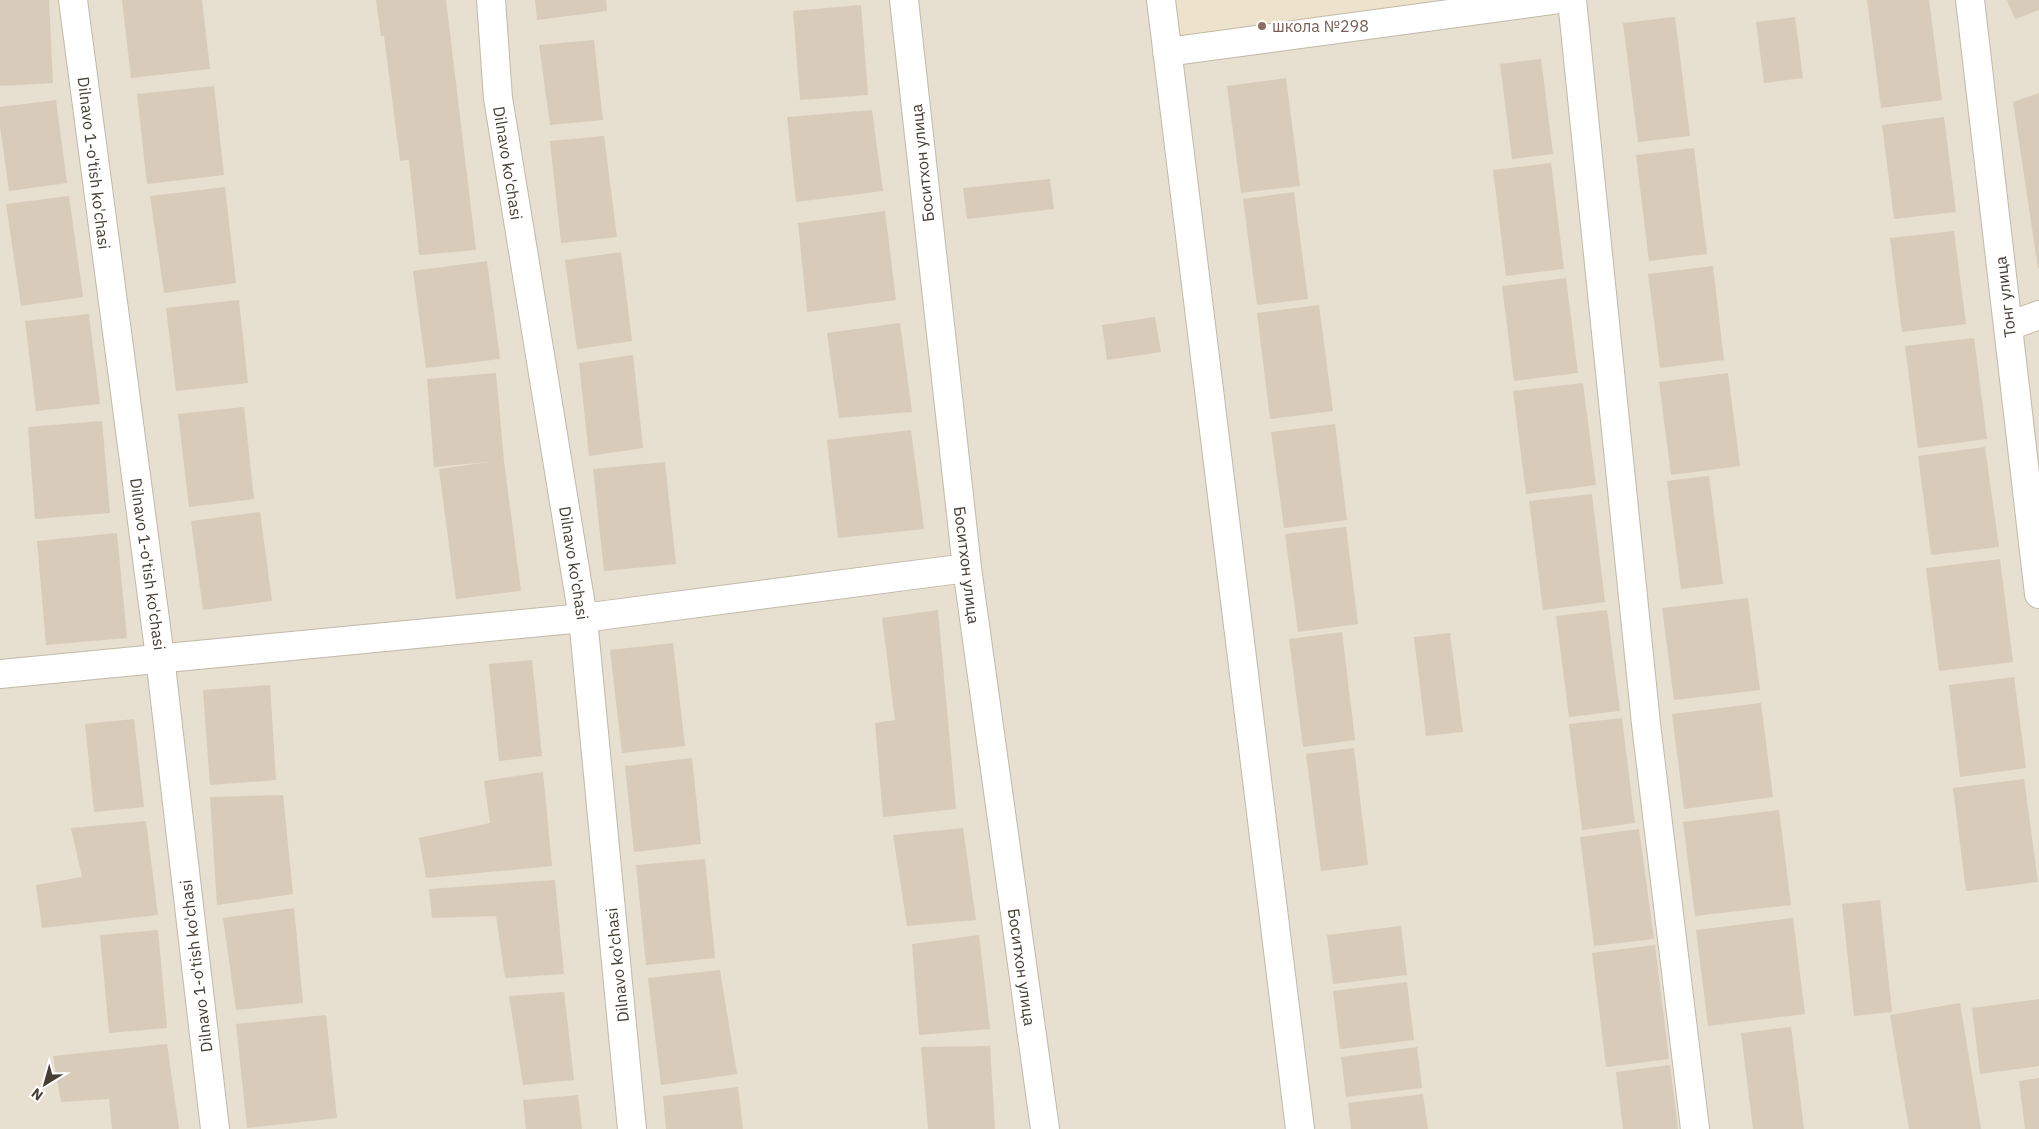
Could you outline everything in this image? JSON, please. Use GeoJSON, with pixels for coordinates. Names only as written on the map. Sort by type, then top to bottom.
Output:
{"type":"FeatureCollection","features":[{"type":"Feature","properties":{"kind":"street","name":"Dilnavo 1-o'tish ko'chasi"},"geometry":{"type":"LineString","coordinates":[[73,0],[160,657],[216,1129]]}},
{"type":"Feature","properties":{"kind":"street","name":"Dilnavo ko'chasi"},"geometry":{"type":"LineString","coordinates":[[491,0],[498,98],[583,618],[632,1129]]}},
{"type":"Feature","properties":{"kind":"street","name":"Боситхон улица"},"geometry":{"type":"LineString","coordinates":[[904,0],[967,568],[1045,1129]]}},
{"type":"Feature","properties":{"kind":"street"},"geometry":{"type":"LineString","coordinates":[[1161,0],[1300,1129]]}},
{"type":"Feature","properties":{"kind":"street"},"geometry":{"type":"LineString","coordinates":[[1167,52],[1553,0]]}},
{"type":"Feature","properties":{"kind":"street"},"geometry":{"type":"LineString","coordinates":[[1572,0],[1646,724],[1695,1129]]}},
{"type":"Feature","properties":{"kind":"street","name":"Тонг улица"},"geometry":{"type":"LineString","coordinates":[[1970,0],[2039,594]]}},
{"type":"Feature","properties":{"kind":"street"},"geometry":{"type":"LineString","coordinates":[[2009,326],[2039,315]]}},
{"type":"Feature","properties":{"kind":"street"},"geometry":{"type":"LineString","coordinates":[[0,674],[160,657],[583,618],[967,568]]}},
{"type":"Feature","properties":{"kind":"shaded area"},"geometry":{"type":"Polygon","coordinates":[[[0,0],[2039,0],[2039,1129],[0,1129],[0,0]]]}},
{"type":"Feature","properties":{"kind":"shaded area","name":"школа №298"},"geometry":{"type":"Polygon","coordinates":[[[1161,0],[1553,0],[1167,52],[1161,0]]]}},
{"type":"Feature","properties":{"kind":"building"},"geometry":{"type":"Polygon","coordinates":[[[0,0],[49,0],[53,83],[0,86],[0,0]]]}},
{"type":"Feature","properties":{"kind":"building"},"geometry":{"type":"Polygon","coordinates":[[[122,0],[202,0],[210,69],[131,78],[122,0]]]}},
{"type":"Feature","properties":{"kind":"building"},"geometry":{"type":"Polygon","coordinates":[[[376,0],[446,0],[476,250],[419,255],[409,160],[400,161],[384,36],[381,36],[376,0]]]}},
{"type":"Feature","properties":{"kind":"building"},"geometry":{"type":"Polygon","coordinates":[[[535,0],[606,0],[607,11],[537,20],[535,0]]]}},
{"type":"Feature","properties":{"kind":"building"},"geometry":{"type":"Polygon","coordinates":[[[1867,0],[1929,0],[1942,100],[1881,108],[1867,0]]]}},
{"type":"Feature","properties":{"kind":"building"},"geometry":{"type":"Polygon","coordinates":[[[2007,0],[2039,0],[2039,10],[2015,19],[2007,0]]]}},
{"type":"Feature","properties":{"kind":"building"},"geometry":{"type":"Polygon","coordinates":[[[861,5],[868,95],[800,100],[793,11],[861,5]]]}},
{"type":"Feature","properties":{"kind":"building"},"geometry":{"type":"Polygon","coordinates":[[[1675,17],[1690,136],[1638,142],[1623,23],[1675,17]]]}},
{"type":"Feature","properties":{"kind":"building"},"geometry":{"type":"Polygon","coordinates":[[[1795,17],[1803,78],[1764,83],[1756,22],[1795,17]]]}},
{"type":"Feature","properties":{"kind":"building"},"geometry":{"type":"Polygon","coordinates":[[[594,40],[603,120],[550,125],[539,45],[594,40]]]}},
{"type":"Feature","properties":{"kind":"building"},"geometry":{"type":"Polygon","coordinates":[[[1541,59],[1553,154],[1512,159],[1500,64],[1541,59]]]}},
{"type":"Feature","properties":{"kind":"building"},"geometry":{"type":"Polygon","coordinates":[[[1286,78],[1300,186],[1241,193],[1227,86],[1286,78]]]}},
{"type":"Feature","properties":{"kind":"building"},"geometry":{"type":"Polygon","coordinates":[[[214,86],[224,175],[147,184],[137,94],[214,86]]]}},
{"type":"Feature","properties":{"kind":"building"},"geometry":{"type":"Polygon","coordinates":[[[2039,93],[2039,268],[2038,268],[2013,102],[2039,93]]]}},
{"type":"Feature","properties":{"kind":"building"},"geometry":{"type":"Polygon","coordinates":[[[56,100],[67,183],[9,191],[0,126],[0,107],[56,100]]]}},
{"type":"Feature","properties":{"kind":"building"},"geometry":{"type":"Polygon","coordinates":[[[872,110],[883,191],[796,202],[787,117],[872,110]]]}},
{"type":"Feature","properties":{"kind":"building"},"geometry":{"type":"Polygon","coordinates":[[[1944,117],[1956,212],[1894,219],[1882,125],[1944,117]]]}},
{"type":"Feature","properties":{"kind":"building"},"geometry":{"type":"Polygon","coordinates":[[[604,136],[617,237],[561,243],[550,141],[604,136]]]}},
{"type":"Feature","properties":{"kind":"building"},"geometry":{"type":"Polygon","coordinates":[[[1694,148],[1707,254],[1649,261],[1636,155],[1694,148]]]}},
{"type":"Feature","properties":{"kind":"building"},"geometry":{"type":"Polygon","coordinates":[[[1551,163],[1564,269],[1506,276],[1493,170],[1551,163]]]}},
{"type":"Feature","properties":{"kind":"building"},"geometry":{"type":"Polygon","coordinates":[[[1050,179],[1054,209],[967,219],[963,188],[1050,179]]]}},
{"type":"Feature","properties":{"kind":"building"},"geometry":{"type":"Polygon","coordinates":[[[225,187],[236,283],[164,293],[150,196],[225,187]]]}},
{"type":"Feature","properties":{"kind":"building"},"geometry":{"type":"Polygon","coordinates":[[[1294,192],[1308,299],[1257,305],[1243,199],[1294,192]]]}},
{"type":"Feature","properties":{"kind":"building"},"geometry":{"type":"Polygon","coordinates":[[[69,196],[83,297],[21,306],[6,204],[69,196]]]}},
{"type":"Feature","properties":{"kind":"building"},"geometry":{"type":"Polygon","coordinates":[[[885,211],[896,300],[807,312],[798,223],[885,211]]]}},
{"type":"Feature","properties":{"kind":"building"},"geometry":{"type":"Polygon","coordinates":[[[1954,231],[1966,324],[1902,332],[1890,238],[1954,231]]]}},
{"type":"Feature","properties":{"kind":"building"},"geometry":{"type":"Polygon","coordinates":[[[621,252],[632,341],[577,349],[565,260],[621,252]]]}},
{"type":"Feature","properties":{"kind":"building"},"geometry":{"type":"Polygon","coordinates":[[[487,261],[500,359],[426,368],[413,271],[487,261]]]}},
{"type":"Feature","properties":{"kind":"building"},"geometry":{"type":"Polygon","coordinates":[[[1713,266],[1724,360],[1660,368],[1648,274],[1713,266]]]}},
{"type":"Feature","properties":{"kind":"building"},"geometry":{"type":"Polygon","coordinates":[[[1566,278],[1578,373],[1514,381],[1502,286],[1566,278]]]}},
{"type":"Feature","properties":{"kind":"building"},"geometry":{"type":"Polygon","coordinates":[[[239,300],[248,383],[176,391],[166,308],[239,300]]]}},
{"type":"Feature","properties":{"kind":"building"},"geometry":{"type":"Polygon","coordinates":[[[1319,305],[1333,411],[1270,419],[1257,313],[1319,305]]]}},
{"type":"Feature","properties":{"kind":"building"},"geometry":{"type":"Polygon","coordinates":[[[89,314],[100,404],[36,411],[25,321],[89,314]]]}},
{"type":"Feature","properties":{"kind":"building"},"geometry":{"type":"Polygon","coordinates":[[[1155,317],[1161,352],[1107,360],[1102,325],[1155,317]]]}},
{"type":"Feature","properties":{"kind":"building"},"geometry":{"type":"Polygon","coordinates":[[[900,323],[912,412],[839,418],[827,333],[900,323]]]}},
{"type":"Feature","properties":{"kind":"building"},"geometry":{"type":"Polygon","coordinates":[[[1974,338],[1987,439],[1918,448],[1905,346],[1974,338]]]}},
{"type":"Feature","properties":{"kind":"building"},"geometry":{"type":"Polygon","coordinates":[[[633,355],[643,448],[589,456],[579,363],[633,355]]]}},
{"type":"Feature","properties":{"kind":"building"},"geometry":{"type":"Polygon","coordinates":[[[496,373],[504,461],[521,591],[456,599],[439,469],[489,462],[434,467],[427,379],[496,373]]]}},
{"type":"Feature","properties":{"kind":"building"},"geometry":{"type":"Polygon","coordinates":[[[1728,373],[1740,466],[1671,475],[1659,382],[1728,373]]]}},
{"type":"Feature","properties":{"kind":"building"},"geometry":{"type":"Polygon","coordinates":[[[1583,383],[1596,485],[1526,494],[1513,391],[1583,383]]]}},
{"type":"Feature","properties":{"kind":"building"},"geometry":{"type":"Polygon","coordinates":[[[244,407],[254,499],[189,507],[178,414],[244,407]]]}},
{"type":"Feature","properties":{"kind":"building"},"geometry":{"type":"Polygon","coordinates":[[[102,421],[110,513],[35,519],[28,427],[102,421]]]}},
{"type":"Feature","properties":{"kind":"building"},"geometry":{"type":"Polygon","coordinates":[[[1335,424],[1347,520],[1284,528],[1271,432],[1335,424]]]}},
{"type":"Feature","properties":{"kind":"building"},"geometry":{"type":"Polygon","coordinates":[[[911,430],[924,529],[838,538],[827,440],[911,430]]]}},
{"type":"Feature","properties":{"kind":"building"},"geometry":{"type":"Polygon","coordinates":[[[1985,447],[1999,547],[1931,555],[1918,456],[1985,447]]]}},
{"type":"Feature","properties":{"kind":"building"},"geometry":{"type":"Polygon","coordinates":[[[665,462],[676,564],[604,571],[593,469],[665,462]]]}},
{"type":"Feature","properties":{"kind":"building"},"geometry":{"type":"Polygon","coordinates":[[[1709,476],[1723,584],[1681,589],[1667,481],[1709,476]]]}},
{"type":"Feature","properties":{"kind":"building"},"geometry":{"type":"Polygon","coordinates":[[[1592,494],[1605,602],[1543,610],[1529,501],[1592,494]]]}},
{"type":"Feature","properties":{"kind":"building"},"geometry":{"type":"Polygon","coordinates":[[[260,512],[272,601],[203,610],[191,521],[260,512]]]}},
{"type":"Feature","properties":{"kind":"building"},"geometry":{"type":"Polygon","coordinates":[[[1346,527],[1358,624],[1298,632],[1285,534],[1346,527]]]}},
{"type":"Feature","properties":{"kind":"building"},"geometry":{"type":"Polygon","coordinates":[[[117,533],[127,638],[46,645],[37,541],[117,533]]]}},
{"type":"Feature","properties":{"kind":"building"},"geometry":{"type":"Polygon","coordinates":[[[2000,559],[2013,662],[1939,671],[1926,568],[2000,559]]]}},
{"type":"Feature","properties":{"kind":"building"},"geometry":{"type":"Polygon","coordinates":[[[1748,598],[1760,690],[1674,700],[1662,608],[1748,598]]]}},
{"type":"Feature","properties":{"kind":"building"},"geometry":{"type":"Polygon","coordinates":[[[938,610],[956,809],[883,817],[875,723],[895,720],[882,618],[938,610]]]}},
{"type":"Feature","properties":{"kind":"building"},"geometry":{"type":"Polygon","coordinates":[[[1607,610],[1620,711],[1569,717],[1556,616],[1607,610]]]}},
{"type":"Feature","properties":{"kind":"building"},"geometry":{"type":"Polygon","coordinates":[[[1342,632],[1355,740],[1303,747],[1289,639],[1342,632]]]}},
{"type":"Feature","properties":{"kind":"building"},"geometry":{"type":"Polygon","coordinates":[[[1450,633],[1463,732],[1426,736],[1414,637],[1450,633]]]}},
{"type":"Feature","properties":{"kind":"building"},"geometry":{"type":"Polygon","coordinates":[[[673,643],[685,746],[622,753],[610,650],[673,643]]]}},
{"type":"Feature","properties":{"kind":"building"},"geometry":{"type":"Polygon","coordinates":[[[532,660],[542,756],[499,761],[489,664],[532,660]]]}},
{"type":"Feature","properties":{"kind":"building"},"geometry":{"type":"Polygon","coordinates":[[[2014,677],[2026,768],[1960,777],[1949,685],[2014,677]]]}},
{"type":"Feature","properties":{"kind":"building"},"geometry":{"type":"Polygon","coordinates":[[[270,685],[276,780],[210,785],[203,690],[270,685]]]}},
{"type":"Feature","properties":{"kind":"building"},"geometry":{"type":"Polygon","coordinates":[[[1761,703],[1773,797],[1684,809],[1672,714],[1761,703]]]}},
{"type":"Feature","properties":{"kind":"building"},"geometry":{"type":"Polygon","coordinates":[[[1622,718],[1635,823],[1582,830],[1569,724],[1622,718]]]}},
{"type":"Feature","properties":{"kind":"building"},"geometry":{"type":"Polygon","coordinates":[[[134,719],[144,807],[94,812],[85,724],[134,719]]]}},
{"type":"Feature","properties":{"kind":"building"},"geometry":{"type":"Polygon","coordinates":[[[1354,748],[1368,865],[1321,871],[1306,754],[1354,748]]]}},
{"type":"Feature","properties":{"kind":"building"},"geometry":{"type":"Polygon","coordinates":[[[692,758],[701,844],[634,852],[625,766],[692,758]]]}},
{"type":"Feature","properties":{"kind":"building"},"geometry":{"type":"Polygon","coordinates":[[[543,772],[552,866],[426,878],[419,838],[490,823],[484,781],[543,772]]]}},
{"type":"Feature","properties":{"kind":"building"},"geometry":{"type":"Polygon","coordinates":[[[2024,779],[2038,882],[1966,891],[1953,788],[2024,779]]]}},
{"type":"Feature","properties":{"kind":"building"},"geometry":{"type":"Polygon","coordinates":[[[283,795],[293,894],[217,905],[210,797],[283,795]]]}},
{"type":"Feature","properties":{"kind":"building"},"geometry":{"type":"Polygon","coordinates":[[[1779,810],[1791,905],[1695,916],[1683,822],[1779,810]]]}},
{"type":"Feature","properties":{"kind":"building"},"geometry":{"type":"Polygon","coordinates":[[[146,821],[158,915],[42,928],[36,885],[82,877],[71,828],[146,821]]]}},
{"type":"Feature","properties":{"kind":"building"},"geometry":{"type":"Polygon","coordinates":[[[963,828],[976,920],[907,926],[893,835],[963,828]]]}},
{"type":"Feature","properties":{"kind":"building"},"geometry":{"type":"Polygon","coordinates":[[[1639,829],[1654,939],[1594,946],[1580,837],[1639,829]]]}},
{"type":"Feature","properties":{"kind":"building"},"geometry":{"type":"Polygon","coordinates":[[[705,859],[715,958],[646,965],[636,865],[705,859]]]}},
{"type":"Feature","properties":{"kind":"building"},"geometry":{"type":"Polygon","coordinates":[[[555,880],[564,974],[505,978],[496,916],[432,918],[429,889],[555,880]]]}},
{"type":"Feature","properties":{"kind":"building"},"geometry":{"type":"Polygon","coordinates":[[[1880,900],[1892,1012],[1854,1016],[1842,904],[1880,900]]]}},
{"type":"Feature","properties":{"kind":"building"},"geometry":{"type":"Polygon","coordinates":[[[294,908],[303,1003],[236,1010],[223,918],[294,908]]]}},
{"type":"Feature","properties":{"kind":"building"},"geometry":{"type":"Polygon","coordinates":[[[1793,918],[1805,1014],[1708,1026],[1696,930],[1793,918]]]}},
{"type":"Feature","properties":{"kind":"building"},"geometry":{"type":"Polygon","coordinates":[[[1401,926],[1407,975],[1333,984],[1327,935],[1401,926]]]}},
{"type":"Feature","properties":{"kind":"building"},"geometry":{"type":"Polygon","coordinates":[[[158,930],[167,1028],[109,1033],[100,935],[158,930]]]}},
{"type":"Feature","properties":{"kind":"building"},"geometry":{"type":"Polygon","coordinates":[[[979,935],[990,1029],[919,1035],[912,944],[979,935]]]}},
{"type":"Feature","properties":{"kind":"building"},"geometry":{"type":"Polygon","coordinates":[[[1655,945],[1669,1059],[1606,1067],[1592,953],[1655,945]]]}},
{"type":"Feature","properties":{"kind":"building"},"geometry":{"type":"Polygon","coordinates":[[[720,970],[737,1074],[661,1085],[648,978],[720,970]]]}},
{"type":"Feature","properties":{"kind":"building"},"geometry":{"type":"Polygon","coordinates":[[[1407,982],[1414,1040],[1340,1049],[1333,991],[1407,982]]]}},
{"type":"Feature","properties":{"kind":"building"},"geometry":{"type":"Polygon","coordinates":[[[564,992],[574,1080],[523,1085],[509,996],[564,992]]]}},
{"type":"Feature","properties":{"kind":"building"},"geometry":{"type":"Polygon","coordinates":[[[2039,999],[2039,1066],[1980,1074],[1972,1008],[2039,999]]]}},
{"type":"Feature","properties":{"kind":"building"},"geometry":{"type":"Polygon","coordinates":[[[1960,1003],[1981,1129],[1909,1129],[1890,1015],[1960,1003]]]}},
{"type":"Feature","properties":{"kind":"building"},"geometry":{"type":"Polygon","coordinates":[[[326,1015],[337,1118],[247,1128],[236,1024],[326,1015]]]}},
{"type":"Feature","properties":{"kind":"building"},"geometry":{"type":"Polygon","coordinates":[[[1791,1027],[1804,1129],[1753,1129],[1741,1033],[1791,1027]]]}},
{"type":"Feature","properties":{"kind":"building"},"geometry":{"type":"Polygon","coordinates":[[[167,1044],[179,1129],[112,1129],[109,1099],[61,1102],[53,1056],[167,1044]]]}},
{"type":"Feature","properties":{"kind":"building"},"geometry":{"type":"Polygon","coordinates":[[[990,1046],[995,1129],[928,1129],[921,1047],[990,1046]]]}},
{"type":"Feature","properties":{"kind":"building"},"geometry":{"type":"Polygon","coordinates":[[[1417,1047],[1422,1088],[1346,1097],[1341,1057],[1417,1047]]]}},
{"type":"Feature","properties":{"kind":"building"},"geometry":{"type":"Polygon","coordinates":[[[1670,1065],[1678,1129],[1623,1129],[1616,1072],[1670,1065]]]}},
{"type":"Feature","properties":{"kind":"building"},"geometry":{"type":"Polygon","coordinates":[[[2039,1078],[2039,1129],[2025,1129],[2019,1081],[2039,1078]]]}},
{"type":"Feature","properties":{"kind":"building"},"geometry":{"type":"Polygon","coordinates":[[[738,1087],[743,1129],[666,1129],[663,1096],[738,1087]]]}},
{"type":"Feature","properties":{"kind":"building"},"geometry":{"type":"Polygon","coordinates":[[[1423,1094],[1428,1129],[1351,1129],[1348,1103],[1423,1094]]]}},
{"type":"Feature","properties":{"kind":"building"},"geometry":{"type":"Polygon","coordinates":[[[578,1095],[582,1129],[526,1129],[523,1100],[578,1095]]]}},
{"type":"Feature","properties":{"kind":"place","name":"школа №298"},"geometry":{"type":"Point","coordinates":[1262,26]}}]}
